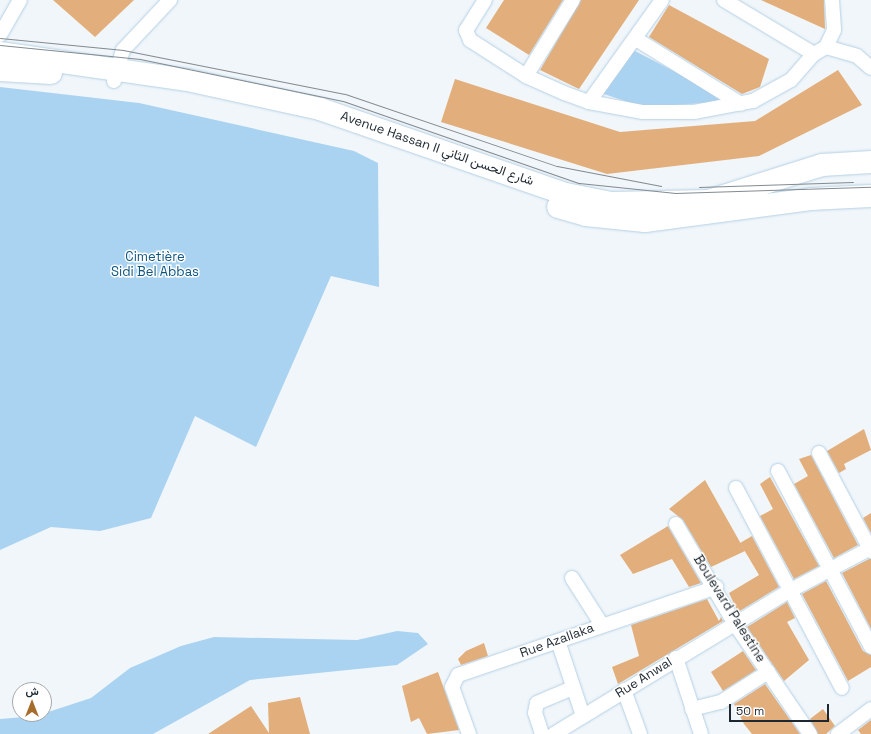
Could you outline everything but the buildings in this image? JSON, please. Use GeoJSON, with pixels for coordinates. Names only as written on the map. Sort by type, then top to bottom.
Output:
{"type":"FeatureCollection","features":[{"type":"Feature","properties":{"kind":"highway","name":"Avenue Hassan II شارع الحسن الثاني"},"geometry":{"type":"LineString","coordinates":[[0,53],[339,114],[566,194],[611,203],[708,201],[822,165],[869,159]]}},
{"type":"Feature","properties":{"kind":"highway","name":"Avenue Hassan II شارع الحسن الثاني"},"geometry":{"type":"LineString","coordinates":[[0,70],[115,74],[334,126],[586,215],[617,219],[677,219],[811,199],[871,196]]}},
{"type":"Feature","properties":{"kind":"street"},"geometry":{"type":"LineString","coordinates":[[0,35],[20,0]]}},
{"type":"Feature","properties":{"kind":"street"},"geometry":{"type":"LineString","coordinates":[[115,74],[133,36],[170,0]]}},
{"type":"Feature","properties":{"kind":"street"},"geometry":{"type":"LineString","coordinates":[[485,0],[466,30],[470,40],[526,76],[588,102],[663,114],[741,104],[791,80],[820,50],[834,30],[832,0]]}},
{"type":"Feature","properties":{"kind":"street"},"geometry":{"type":"LineString","coordinates":[[526,76],[573,0]]}},
{"type":"Feature","properties":{"kind":"street"},"geometry":{"type":"LineString","coordinates":[[588,102],[636,39],[662,0]]}},
{"type":"Feature","properties":{"kind":"street"},"geometry":{"type":"LineString","coordinates":[[724,0],[820,50],[857,56],[871,68]]}},
{"type":"Feature","properties":{"kind":"street"},"geometry":{"type":"LineString","coordinates":[[636,39],[741,104]]}},
{"type":"Feature","properties":{"kind":"street"},"geometry":{"type":"LineString","coordinates":[[819,453],[871,549]]}},
{"type":"Feature","properties":{"kind":"street"},"geometry":{"type":"LineString","coordinates":[[778,471],[871,647]]}},
{"type":"Feature","properties":{"kind":"street"},"geometry":{"type":"LineString","coordinates":[[736,488],[842,688]]}},
{"type":"Feature","properties":{"kind":"street","name":"Boulevard Palestine"},"geometry":{"type":"LineString","coordinates":[[676,524],[716,588],[735,624],[810,734]]}},
{"type":"Feature","properties":{"kind":"street","name":"Rue Anwal"},"geometry":{"type":"LineString","coordinates":[[554,734],[676,658],[790,590],[831,571],[871,549]]}},
{"type":"Feature","properties":{"kind":"street"},"geometry":{"type":"LineString","coordinates":[[572,578],[602,625]]}},
{"type":"Feature","properties":{"kind":"street","name":"Rue Azallaka"},"geometry":{"type":"LineString","coordinates":[[469,734],[452,687],[455,678],[602,625],[716,588]]}},
{"type":"Feature","properties":{"kind":"street"},"geometry":{"type":"LineString","coordinates":[[558,641],[583,716]]}},
{"type":"Feature","properties":{"kind":"street"},"geometry":{"type":"LineString","coordinates":[[676,658],[700,734]]}},
{"type":"Feature","properties":{"kind":"street"},"geometry":{"type":"LineString","coordinates":[[692,709],[721,702],[768,672]]}},
{"type":"Feature","properties":{"kind":"street"},"geometry":{"type":"LineString","coordinates":[[542,734],[535,713],[537,703],[573,688]]}},
{"type":"Feature","properties":{"kind":"street"},"geometry":{"type":"LineString","coordinates":[[624,690],[640,734]]}},
{"type":"Feature","properties":{"kind":"street"},"geometry":{"type":"LineString","coordinates":[[838,734],[871,709]]}},
{"type":"Feature","properties":{"kind":"green space"},"geometry":{"type":"Polygon","coordinates":[[[633,50],[718,94],[719,102],[643,107],[601,93],[633,50]]]}},
{"type":"Feature","properties":{"kind":"green space","name":"Cimetière Sidi Bel Abbas"},"geometry":{"type":"Polygon","coordinates":[[[0,87],[139,103],[354,151],[378,163],[379,287],[331,276],[256,447],[195,416],[151,518],[100,531],[51,527],[0,550],[0,87]]]}},
{"type":"Feature","properties":{"kind":"green space"},"geometry":{"type":"Polygon","coordinates":[[[397,631],[418,633],[428,644],[397,665],[250,680],[153,734],[0,734],[0,719],[12,718],[12,722],[52,722],[52,711],[91,698],[130,668],[181,646],[214,637],[357,640],[397,631]]]}},
{"type":"Feature","properties":{"kind":"tram line"},"geometry":{"type":"LineString","coordinates":[[0,38],[123,50],[345,94],[557,166],[661,186]]}},
{"type":"Feature","properties":{"kind":"tram line"},"geometry":{"type":"LineString","coordinates":[[0,45],[140,59],[343,101],[579,183],[675,193],[871,187]]}},
{"type":"Feature","properties":{"kind":"tram line"},"geometry":{"type":"LineString","coordinates":[[699,187],[853,182]]}}]}
